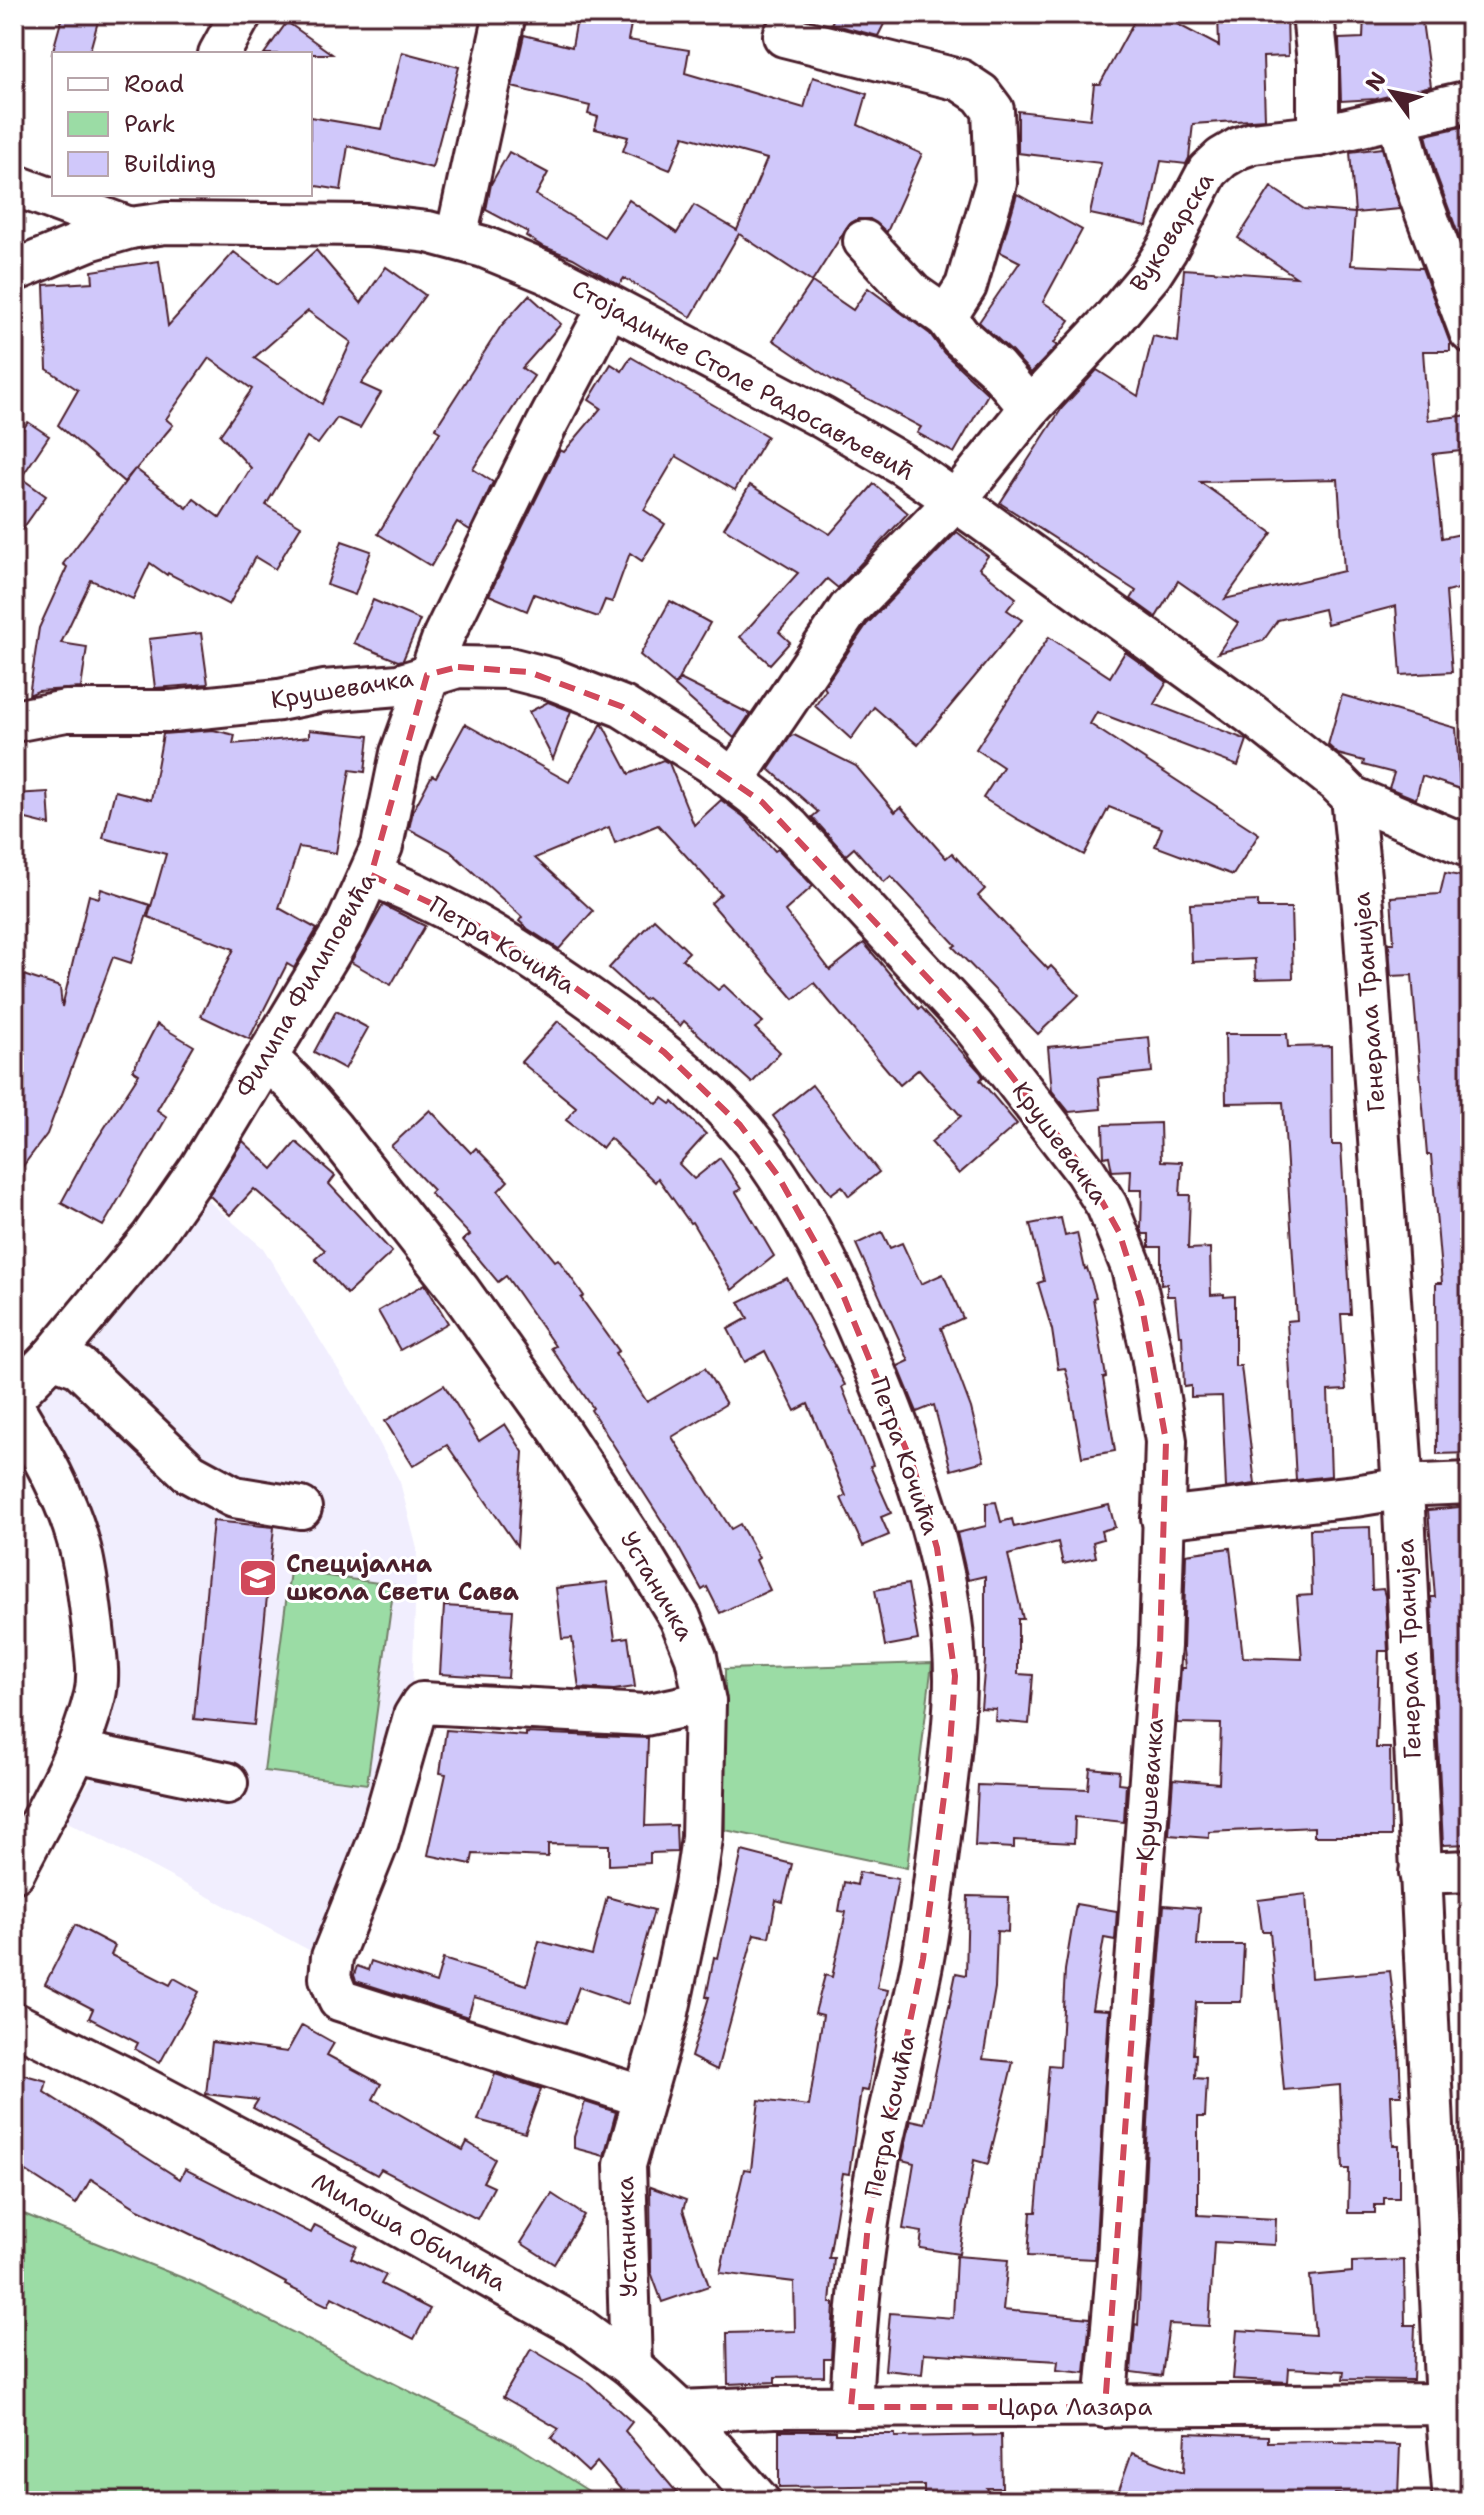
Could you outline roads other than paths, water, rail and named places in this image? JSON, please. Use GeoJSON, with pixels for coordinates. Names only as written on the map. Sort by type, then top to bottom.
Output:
{"type":"FeatureCollection","features":[{"type":"Feature","properties":{"kind":"street"},"geometry":{"type":"LineString","coordinates":[[220,52],[241,14]]}},
{"type":"Feature","properties":{"kind":"street"},"geometry":{"type":"LineString","coordinates":[[456,238],[505,14]]}},
{"type":"Feature","properties":{"kind":"street"},"geometry":{"type":"LineString","coordinates":[[1313,14],[1318,62],[1318,136]]}},
{"type":"Feature","properties":{"kind":"street"},"geometry":{"type":"LineString","coordinates":[[784,36],[960,80],[981,94],[993,110],[996,183],[966,286],[946,317]]}},
{"type":"Feature","properties":{"kind":"street","name":"Вуковарска"},"geometry":{"type":"LineString","coordinates":[[734,779],[849,609],[956,500],[1030,408],[1151,274],[1208,171],[1222,158],[1253,143],[1318,136],[1470,101]]}},
{"type":"Feature","properties":{"kind":"street"},"geometry":{"type":"LineString","coordinates":[[1398,119],[1414,181],[1470,332]]}},
{"type":"Feature","properties":{"kind":"street"},"geometry":{"type":"LineString","coordinates":[[14,185],[130,228],[151,196]]}},
{"type":"Feature","properties":{"kind":"street","name":"Стојадинке Столе Радосављевић"},"geometry":{"type":"LineString","coordinates":[[14,271],[89,240],[130,228],[166,223],[325,223],[408,229],[456,238],[547,273],[866,442],[956,500],[1291,743],[1352,797],[1470,847]]}},
{"type":"Feature","properties":{"kind":"street"},"geometry":{"type":"LineString","coordinates":[[864,241],[913,294],[946,317],[960,336],[996,368],[1030,408]]}},
{"type":"Feature","properties":{"kind":"street","name":"Филипа Филиповића"},"geometry":{"type":"LineString","coordinates":[[14,1396],[52,1357],[152,1237],[200,1168],[346,926],[382,846],[401,753],[427,675],[521,475],[609,306]]}},
{"type":"Feature","properties":{"kind":"street","name":"Крушевачка"},"geometry":{"type":"LineString","coordinates":[[14,721],[66,711],[172,711],[279,700],[324,691],[399,685],[458,667],[482,666],[509,668],[552,679],[623,707],[734,779],[791,829],[973,1026],[1085,1171],[1119,1232],[1138,1290],[1166,1441],[1157,1709],[1105,2407]]}},
{"type":"Feature","properties":{"kind":"street","name":"Генерала Транијеа"},"geometry":{"type":"LineString","coordinates":[[1352,797],[1365,921],[1403,1488],[1438,2202],[1458,2404],[1454,2501]]}},
{"type":"Feature","properties":{"kind":"street","name":"Петра Кочића"},"geometry":{"type":"LineString","coordinates":[[371,875],[405,888],[463,918],[559,976],[664,1052],[713,1095],[740,1125],[778,1176],[839,1285],[898,1426],[926,1507],[952,1633],[955,1676],[953,1719],[923,1959],[868,2224],[857,2311],[851,2407]]}},
{"type":"Feature","properties":{"kind":"street","name":"Устаничка"},"geometry":{"type":"LineString","coordinates":[[267,1058],[309,1100],[460,1291],[559,1430],[642,1555],[680,1618],[696,1657],[705,1702],[702,1838],[667,2017],[625,2165],[631,2366]]}},
{"type":"Feature","properties":{"kind":"street"},"geometry":{"type":"LineString","coordinates":[[52,1357],[79,1367],[190,1473],[234,1497],[301,1508]]}},
{"type":"Feature","properties":{"kind":"street"},"geometry":{"type":"LineString","coordinates":[[14,1408],[27,1460],[70,1515],[88,1585],[96,1664],[96,1690],[89,1718],[14,1872]]}},
{"type":"Feature","properties":{"kind":"street"},"geometry":{"type":"LineString","coordinates":[[1162,1518],[1403,1488],[1470,1483]]}},
{"type":"Feature","properties":{"kind":"street"},"geometry":{"type":"LineString","coordinates":[[644,2097],[339,2000],[330,1978],[332,1957],[378,1842],[414,1716],[422,1703],[645,1715],[705,1702]]}},
{"type":"Feature","properties":{"kind":"street"},"geometry":{"type":"LineString","coordinates":[[75,1751],[227,1783]]}},
{"type":"Feature","properties":{"kind":"street"},"geometry":{"type":"LineString","coordinates":[[1420,1873],[1470,1871]]}},
{"type":"Feature","properties":{"kind":"street","name":"Милоша Обилића"},"geometry":{"type":"LineString","coordinates":[[14,2023],[119,2075],[415,2234],[575,2325],[631,2366],[680,2411],[759,2501]]}},
{"type":"Feature","properties":{"kind":"street","name":"Цара Лазара"},"geometry":{"type":"LineString","coordinates":[[680,2411],[851,2407],[1458,2404]]}},
{"type":"Feature","properties":{"kind":"place","name":"Специјална школа Свети Сава"},"geometry":{"type":"Point","coordinates":[258,1578]}}]}
